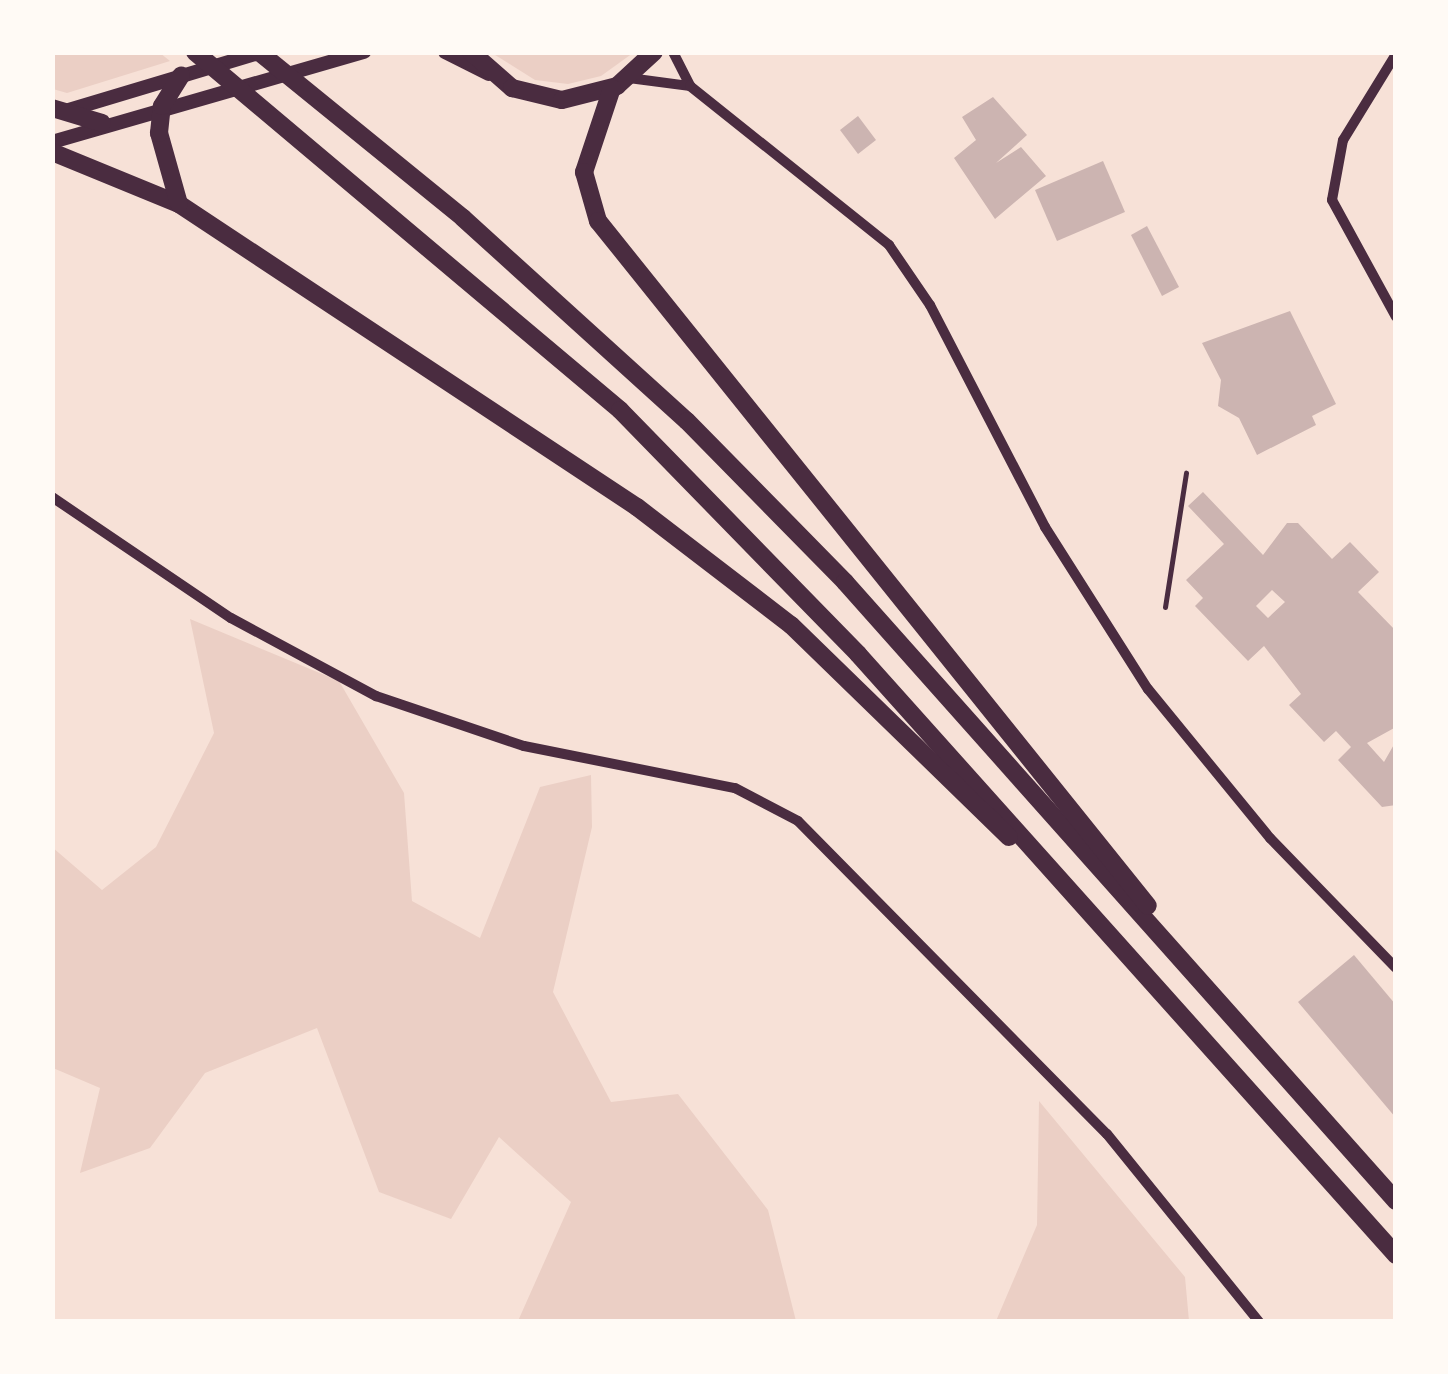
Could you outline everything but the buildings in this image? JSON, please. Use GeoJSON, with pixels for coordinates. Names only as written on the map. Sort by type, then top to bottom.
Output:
{"type":"FeatureCollection","features":[{"type":"Feature","properties":{"kind":"main road"},"geometry":{"type":"LineString","coordinates":[[195,52],[620,410],[858,654],[1396,1255]]}},
{"type":"Feature","properties":{"kind":"main road"},"geometry":{"type":"LineString","coordinates":[[261,52],[463,218],[687,421],[845,582],[1396,1201]]}},
{"type":"Feature","properties":{"kind":"main road"},"geometry":{"type":"LineString","coordinates":[[471,52],[497,78],[544,98],[612,88],[629,78],[654,52]]}},
{"type":"Feature","properties":{"kind":"main road"},"geometry":{"type":"LineString","coordinates":[[179,204],[159,133],[162,106],[185,74]]}},
{"type":"Feature","properties":{"kind":"main road"},"geometry":{"type":"LineString","coordinates":[[612,88],[584,172],[598,220],[1197,976]]}},
{"type":"Feature","properties":{"kind":"main road"},"geometry":{"type":"LineString","coordinates":[[55,111],[102,124]]}},
{"type":"Feature","properties":{"kind":"main road"},"geometry":{"type":"LineString","coordinates":[[52,152],[179,204],[636,507],[775,613],[1076,902]]}},
{"type":"Feature","properties":{"kind":"street"},"geometry":{"type":"LineString","coordinates":[[55,111],[261,52]]}},
{"type":"Feature","properties":{"kind":"street"},"geometry":{"type":"LineString","coordinates":[[444,52],[497,78]]}},
{"type":"Feature","properties":{"kind":"street"},"geometry":{"type":"LineString","coordinates":[[673,52],[690,86],[889,245],[930,304],[1045,527],[1148,690],[1270,838],[1396,968]]}},
{"type":"Feature","properties":{"kind":"street"},"geometry":{"type":"LineString","coordinates":[[52,142],[162,106],[358,54]]}},
{"type":"Feature","properties":{"kind":"street"},"geometry":{"type":"LineString","coordinates":[[1396,54],[1344,140],[1332,200],[1396,318]]}},
{"type":"Feature","properties":{"kind":"street"},"geometry":{"type":"LineString","coordinates":[[629,78],[690,86]]}},
{"type":"Feature","properties":{"kind":"street"},"geometry":{"type":"LineString","coordinates":[[52,497],[231,618],[376,696],[524,746],[735,788],[798,821],[1107,1134],[1259,1322]]}},
{"type":"Feature","properties":{"kind":"lane"},"geometry":{"type":"LineString","coordinates":[[1165,608],[1186,473]]}},
{"type":"Feature","properties":{"kind":"shaded area"},"geometry":{"type":"Polygon","coordinates":[[[52,53],[160,53],[170,61],[67,93],[53,89],[52,53]]]}},
{"type":"Feature","properties":{"kind":"shaded area"},"geometry":{"type":"Polygon","coordinates":[[[492,53],[633,53],[601,76],[568,84],[535,80],[492,53]]]}},
{"type":"Feature","properties":{"kind":"shaded area"},"geometry":{"type":"Polygon","coordinates":[[[190,619],[339,681],[404,793],[412,901],[480,938],[540,787],[591,775],[592,827],[553,992],[611,1102],[678,1094],[768,1210],[796,1321],[518,1321],[571,1202],[499,1137],[451,1219],[379,1192],[317,1028],[205,1073],[150,1148],[80,1173],[100,1088],[53,1068],[52,847],[102,890],[156,847],[214,733],[190,619]]]}},
{"type":"Feature","properties":{"kind":"shaded area"},"geometry":{"type":"Polygon","coordinates":[[[1039,1101],[1185,1277],[1189,1321],[996,1321],[1037,1225],[1039,1101]]]}}]}
